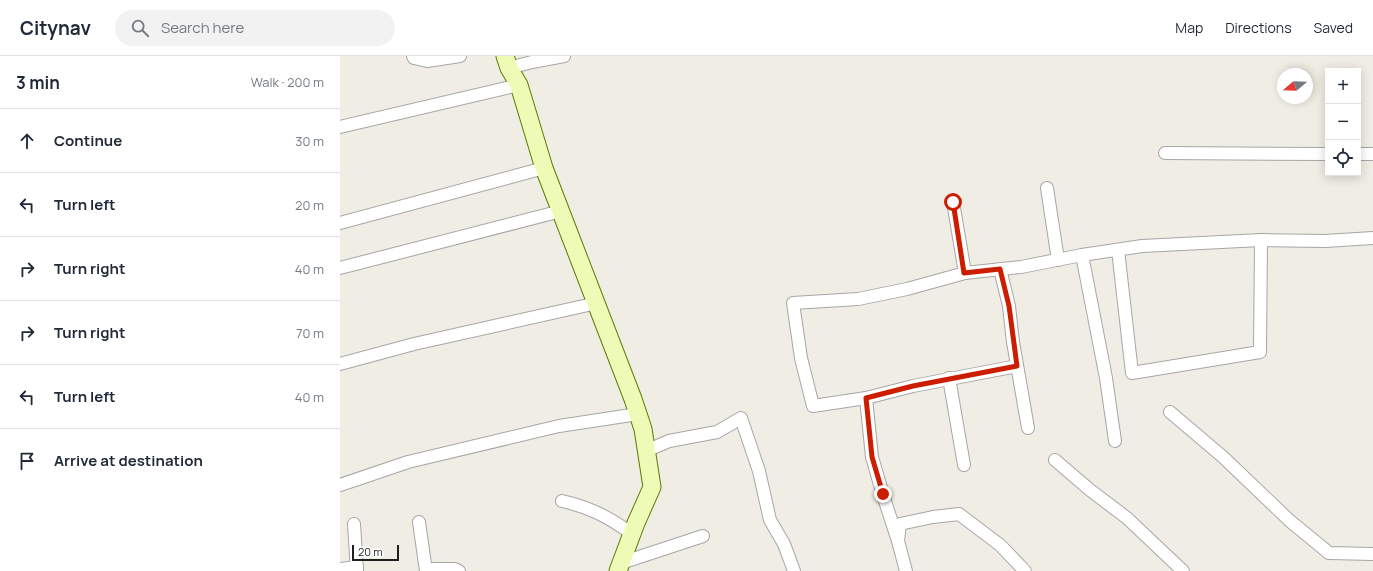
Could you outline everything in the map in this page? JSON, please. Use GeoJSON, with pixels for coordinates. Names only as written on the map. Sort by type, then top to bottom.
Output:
{"type":"FeatureCollection","features":[{"type":"Feature","properties":{"kind":"street"},"geometry":{"type":"LineString","coordinates":[[413,56],[414,58],[427,60],[460,56]]}},
{"type":"Feature","properties":{"kind":"street"},"geometry":{"type":"LineString","coordinates":[[564,56],[532,62],[507,62],[519,85],[544,168],[597,303],[643,428],[652,487],[620,567]]}},
{"type":"Feature","properties":{"kind":"street"},"geometry":{"type":"LineString","coordinates":[[340,127],[519,85]]}},
{"type":"Feature","properties":{"kind":"street"},"geometry":{"type":"LineString","coordinates":[[1165,153],[1325,154]]}},
{"type":"Feature","properties":{"kind":"street"},"geometry":{"type":"LineString","coordinates":[[1361,154],[1373,154]]}},
{"type":"Feature","properties":{"kind":"street"},"geometry":{"type":"LineString","coordinates":[[340,223],[544,168]]}},
{"type":"Feature","properties":{"kind":"street"},"geometry":{"type":"LineString","coordinates":[[1047,188],[1058,260]]}},
{"type":"Feature","properties":{"kind":"street"},"geometry":{"type":"LineString","coordinates":[[953,202],[964,273]]}},
{"type":"Feature","properties":{"kind":"street"},"geometry":{"type":"LineString","coordinates":[[340,268],[561,211]]}},
{"type":"Feature","properties":{"kind":"street"},"geometry":{"type":"LineString","coordinates":[[1017,366],[949,378],[866,398],[813,406],[801,358],[793,302],[858,299],[907,289],[964,273],[1021,267],[1082,255],[1142,246],[1192,242],[1261,240],[1326,241],[1373,238]]}},
{"type":"Feature","properties":{"kind":"street"},"geometry":{"type":"LineString","coordinates":[[1118,250],[1132,373],[1260,352],[1261,240]]}},
{"type":"Feature","properties":{"kind":"street"},"geometry":{"type":"LineString","coordinates":[[1082,255],[1106,378],[1115,441]]}},
{"type":"Feature","properties":{"kind":"street"},"geometry":{"type":"LineString","coordinates":[[1000,269],[1009,306],[1017,366],[1028,428]]}},
{"type":"Feature","properties":{"kind":"street"},"geometry":{"type":"LineString","coordinates":[[340,364],[414,344],[597,303]]}},
{"type":"Feature","properties":{"kind":"street"},"geometry":{"type":"LineString","coordinates":[[949,378],[964,465]]}},
{"type":"Feature","properties":{"kind":"street"},"geometry":{"type":"LineString","coordinates":[[866,398],[872,457],[906,571]]}},
{"type":"Feature","properties":{"kind":"street"},"geometry":{"type":"LineString","coordinates":[[1170,412],[1223,457],[1290,521],[1329,553],[1373,554]]}},
{"type":"Feature","properties":{"kind":"street"},"geometry":{"type":"LineString","coordinates":[[340,485],[408,462],[559,426],[638,414]]}},
{"type":"Feature","properties":{"kind":"street"},"geometry":{"type":"LineString","coordinates":[[646,451],[669,441],[717,432],[741,418],[759,471],[770,520],[784,544],[794,571]]}},
{"type":"Feature","properties":{"kind":"street"},"geometry":{"type":"LineString","coordinates":[[1055,460],[1090,490],[1127,518],[1183,571]]}},
{"type":"Feature","properties":{"kind":"street"},"geometry":{"type":"LineString","coordinates":[[562,501],[596,512],[614,520],[632,534]]}},
{"type":"Feature","properties":{"kind":"street"},"geometry":{"type":"LineString","coordinates":[[898,541],[900,524],[933,517],[959,514],[1000,545],[1025,571]]}},
{"type":"Feature","properties":{"kind":"street"},"geometry":{"type":"LineString","coordinates":[[420,522],[426,570],[455,569],[459,571]]}},
{"type":"Feature","properties":{"kind":"street"},"geometry":{"type":"LineString","coordinates":[[340,569],[357,569],[354,524]]}},
{"type":"Feature","properties":{"kind":"street"},"geometry":{"type":"LineString","coordinates":[[620,567],[703,536]]}},
{"type":"Feature","properties":{"kind":"route"},"geometry":{"type":"LineString","coordinates":[[883,494],[872,457],[866,398],[913,386],[1017,366],[1009,306],[1000,269],[964,273],[953,202]]}}]}
